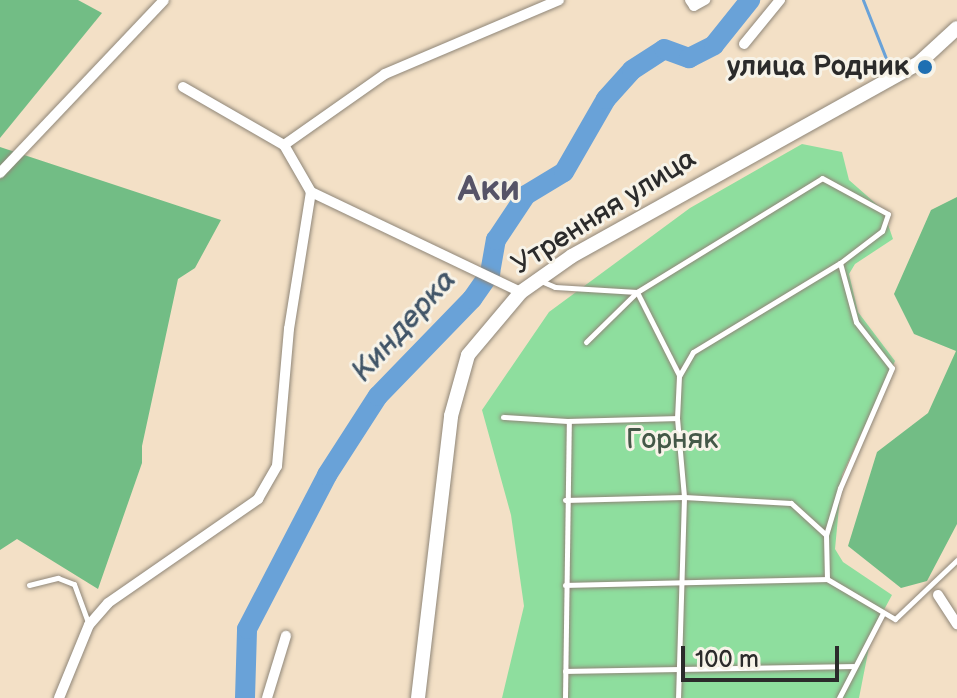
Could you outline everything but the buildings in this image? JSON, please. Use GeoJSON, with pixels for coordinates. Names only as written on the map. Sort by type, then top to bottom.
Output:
{"type":"FeatureCollection","features":[{"type":"Feature","properties":{"kind":"street"},"geometry":{"type":"LineString","coordinates":[[0,173],[164,0]]}},
{"type":"Feature","properties":{"kind":"street"},"geometry":{"type":"LineString","coordinates":[[284,145],[385,74],[559,0]]}},
{"type":"Feature","properties":{"kind":"street"},"geometry":{"type":"LineString","coordinates":[[690,0],[694,6],[705,0]]}},
{"type":"Feature","properties":{"kind":"street"},"geometry":{"type":"LineString","coordinates":[[744,44],[780,0]]}},
{"type":"Feature","properties":{"kind":"street","name":"Утренняя улица"},"geometry":{"type":"LineString","coordinates":[[418,698],[451,416],[468,355],[521,292],[537,279],[659,203],[920,62],[957,28]]}},
{"type":"Feature","properties":{"kind":"street"},"geometry":{"type":"LineString","coordinates":[[183,87],[284,145],[311,192],[481,269],[521,292]]}},
{"type":"Feature","properties":{"kind":"street"},"geometry":{"type":"LineString","coordinates":[[59,698],[89,625],[108,603],[258,499],[277,466],[289,329],[311,192]]}},
{"type":"Feature","properties":{"kind":"street"},"geometry":{"type":"LineString","coordinates":[[938,595],[957,624]]}},
{"type":"Feature","properties":{"kind":"street"},"geometry":{"type":"LineString","coordinates":[[267,698],[286,636]]}},
{"type":"Feature","properties":{"kind":"lane"},"geometry":{"type":"LineString","coordinates":[[586,342],[637,292],[822,178],[888,214],[882,231],[840,263],[693,352],[679,376],[677,418],[684,497],[678,585],[678,698]]}},
{"type":"Feature","properties":{"kind":"lane"},"geometry":{"type":"LineString","coordinates":[[827,579],[826,535],[840,488],[892,368],[856,322],[840,263]]}},
{"type":"Feature","properties":{"kind":"lane"},"geometry":{"type":"LineString","coordinates":[[537,279],[555,287],[637,292]]}},
{"type":"Feature","properties":{"kind":"lane"},"geometry":{"type":"LineString","coordinates":[[637,292],[679,376]]}},
{"type":"Feature","properties":{"kind":"lane"},"geometry":{"type":"LineString","coordinates":[[503,417],[569,421],[677,418]]}},
{"type":"Feature","properties":{"kind":"lane"},"geometry":{"type":"LineString","coordinates":[[565,698],[565,500],[569,421]]}},
{"type":"Feature","properties":{"kind":"lane"},"geometry":{"type":"LineString","coordinates":[[565,500],[684,497],[791,503],[826,535]]}},
{"type":"Feature","properties":{"kind":"lane"},"geometry":{"type":"LineString","coordinates":[[565,585],[678,585],[827,579],[895,619],[957,560]]}},
{"type":"Feature","properties":{"kind":"lane"},"geometry":{"type":"LineString","coordinates":[[29,585],[58,578],[74,584],[89,625]]}},
{"type":"Feature","properties":{"kind":"lane"},"geometry":{"type":"LineString","coordinates":[[839,698],[883,613]]}},
{"type":"Feature","properties":{"kind":"lane"},"geometry":{"type":"LineString","coordinates":[[565,671],[853,666]]}},
{"type":"Feature","properties":{"kind":"green space"},"geometry":{"type":"Polygon","coordinates":[[[0,0],[78,0],[102,13],[0,138],[0,0]]]}},
{"type":"Feature","properties":{"kind":"green space","name":"Горняк"},"geometry":{"type":"Polygon","coordinates":[[[802,144],[842,152],[849,180],[883,210],[893,239],[855,264],[849,274],[858,312],[895,361],[842,475],[835,549],[843,562],[892,595],[872,632],[859,698],[502,698],[524,606],[511,515],[482,410],[549,312],[690,208],[802,144]]]}},
{"type":"Feature","properties":{"kind":"green space"},"geometry":{"type":"Polygon","coordinates":[[[0,147],[221,220],[195,268],[178,279],[142,446],[142,463],[98,589],[17,539],[0,550],[0,147]]]}},
{"type":"Feature","properties":{"kind":"green space"},"geometry":{"type":"Polygon","coordinates":[[[957,197],[957,524],[927,581],[901,588],[848,546],[877,452],[928,413],[956,351],[914,334],[894,294],[931,210],[957,197]]]}},
{"type":"Feature","properties":{"kind":"waterway","name":"Киндерка"},"geometry":{"type":"LineString","coordinates":[[245,698],[247,629],[327,475],[378,396],[472,299],[490,273],[496,240],[526,195],[564,172],[606,99],[632,70],[664,49],[689,58],[714,45],[750,0]]}},
{"type":"Feature","properties":{"kind":"waterway"},"geometry":{"type":"LineString","coordinates":[[863,0],[887,61]]}},
{"type":"Feature","properties":{"kind":"place","name":"улица Родник"},"geometry":{"type":"Point","coordinates":[925,67]}},
{"type":"Feature","properties":{"kind":"district","name":"Аки"},"geometry":{"type":"Point","coordinates":[489,190]}}]}
